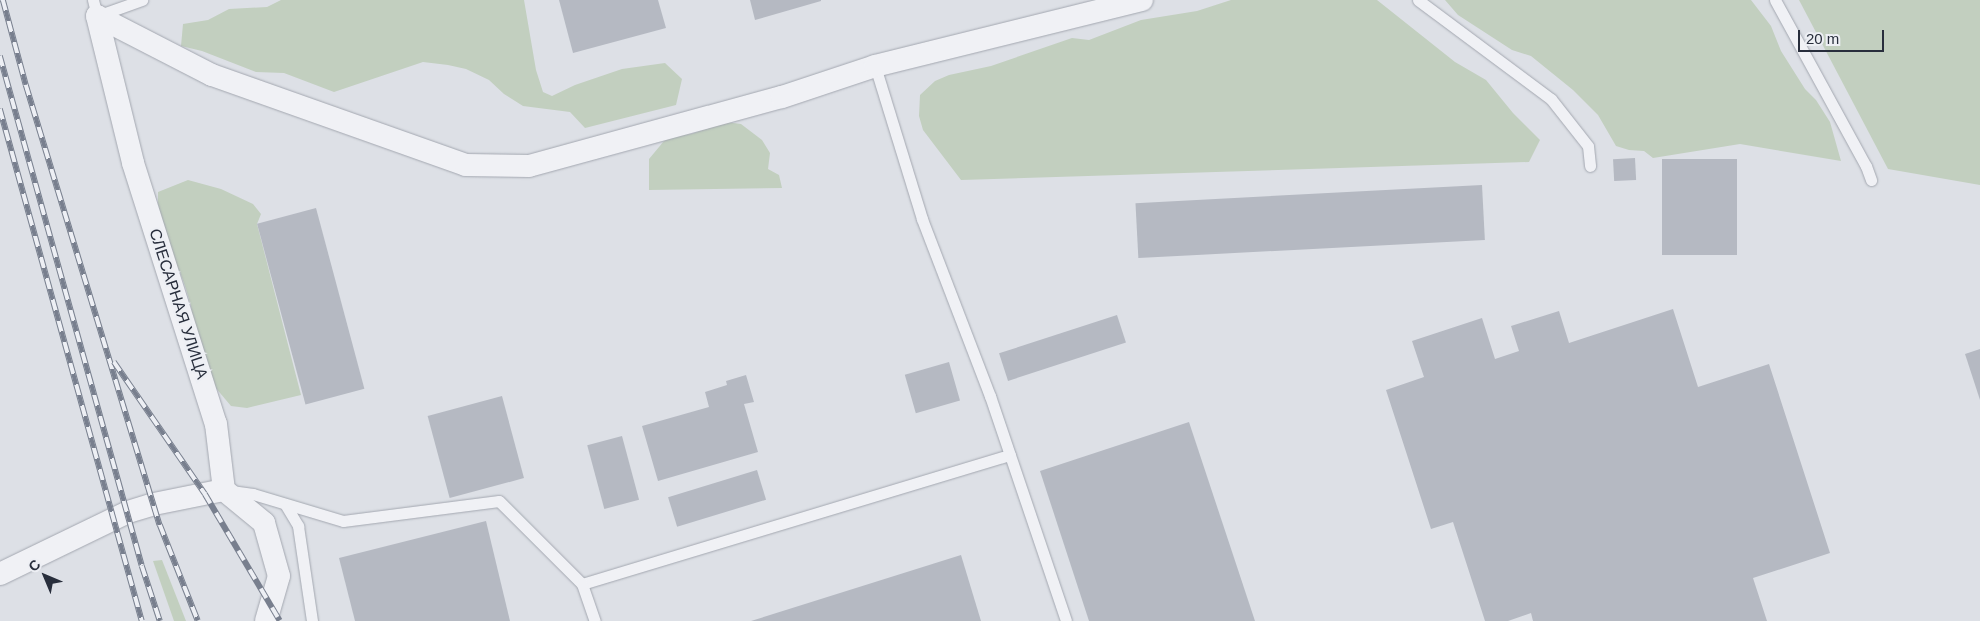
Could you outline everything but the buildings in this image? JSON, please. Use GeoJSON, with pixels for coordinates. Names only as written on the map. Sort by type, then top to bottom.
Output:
{"type":"FeatureCollection","features":[{"type":"Feature","properties":{"kind":"street"},"geometry":{"type":"LineString","coordinates":[[95,8],[212,75],[466,165],[529,166],[782,97],[875,66],[1142,0]]}},
{"type":"Feature","properties":{"kind":"street","name":"СЛЕСАРНАЯ УЛИЦА"},"geometry":{"type":"LineString","coordinates":[[95,8],[133,163],[216,424],[224,490]]}},
{"type":"Feature","properties":{"kind":"street"},"geometry":{"type":"LineString","coordinates":[[0,574],[128,512],[154,504],[224,490],[264,523],[279,576],[266,621]]}},
{"type":"Feature","properties":{"kind":"lane"},"geometry":{"type":"LineString","coordinates":[[95,8],[142,0]]}},
{"type":"Feature","properties":{"kind":"lane"},"geometry":{"type":"LineString","coordinates":[[1418,0],[1551,99],[1588,146],[1590,166]]}},
{"type":"Feature","properties":{"kind":"lane"},"geometry":{"type":"LineString","coordinates":[[1775,0],[1866,166],[1871,180]]}},
{"type":"Feature","properties":{"kind":"lane"},"geometry":{"type":"LineString","coordinates":[[875,66],[922,219],[990,396],[1066,621]]}},
{"type":"Feature","properties":{"kind":"lane"},"geometry":{"type":"LineString","coordinates":[[582,584],[1010,455]]}},
{"type":"Feature","properties":{"kind":"lane"},"geometry":{"type":"LineString","coordinates":[[224,490],[253,494],[343,521],[499,501],[582,584],[595,621]]}},
{"type":"Feature","properties":{"kind":"lane"},"geometry":{"type":"LineString","coordinates":[[285,504],[298,526],[312,621]]}},
{"type":"Feature","properties":{"kind":"green space"},"geometry":{"type":"Polygon","coordinates":[[[281,0],[524,0],[536,70],[543,92],[552,96],[575,85],[622,69],[665,63],[682,79],[676,105],[585,128],[570,112],[523,106],[504,94],[489,80],[466,69],[448,65],[423,62],[334,92],[284,73],[256,72],[202,51],[181,46],[183,24],[208,20],[229,9],[267,7],[281,0]]]}},
{"type":"Feature","properties":{"kind":"green space"},"geometry":{"type":"Polygon","coordinates":[[[1231,0],[1377,0],[1455,62],[1486,80],[1513,113],[1540,140],[1529,162],[961,180],[923,130],[919,116],[920,95],[935,81],[949,75],[991,66],[1072,38],[1089,40],[1141,20],[1197,11],[1231,0]]]}},
{"type":"Feature","properties":{"kind":"green space"},"geometry":{"type":"Polygon","coordinates":[[[1445,0],[1751,0],[1771,26],[1781,51],[1805,89],[1816,100],[1830,122],[1841,161],[1740,144],[1653,158],[1644,151],[1629,150],[1616,146],[1598,115],[1573,90],[1531,56],[1512,50],[1458,15],[1445,0]]]}},
{"type":"Feature","properties":{"kind":"green space"},"geometry":{"type":"Polygon","coordinates":[[[1799,0],[1980,0],[1980,185],[1888,169],[1799,0]]]}},
{"type":"Feature","properties":{"kind":"green space"},"geometry":{"type":"Polygon","coordinates":[[[726,122],[741,124],[762,140],[770,153],[768,169],[779,175],[782,188],[649,190],[649,159],[664,141],[673,136],[691,134],[726,122]]]}},
{"type":"Feature","properties":{"kind":"green space"},"geometry":{"type":"Polygon","coordinates":[[[188,180],[221,189],[253,204],[261,214],[257,224],[301,395],[247,408],[231,406],[215,387],[193,322],[186,289],[180,272],[170,257],[158,204],[158,192],[188,180]]]}},
{"type":"Feature","properties":{"kind":"green space"},"geometry":{"type":"Polygon","coordinates":[[[162,560],[186,621],[174,621],[153,561],[162,560]]]}},
{"type":"Feature","properties":{"kind":"railway"},"geometry":{"type":"LineString","coordinates":[[3,0],[26,85],[160,525],[198,621]]}},
{"type":"Feature","properties":{"kind":"railway"},"geometry":{"type":"LineString","coordinates":[[0,56],[142,566],[160,621]]}},
{"type":"Feature","properties":{"kind":"railway"},"geometry":{"type":"LineString","coordinates":[[0,109],[142,621]]}},
{"type":"Feature","properties":{"kind":"railway"},"geometry":{"type":"LineString","coordinates":[[114,362],[205,494],[280,621]]}}]}
